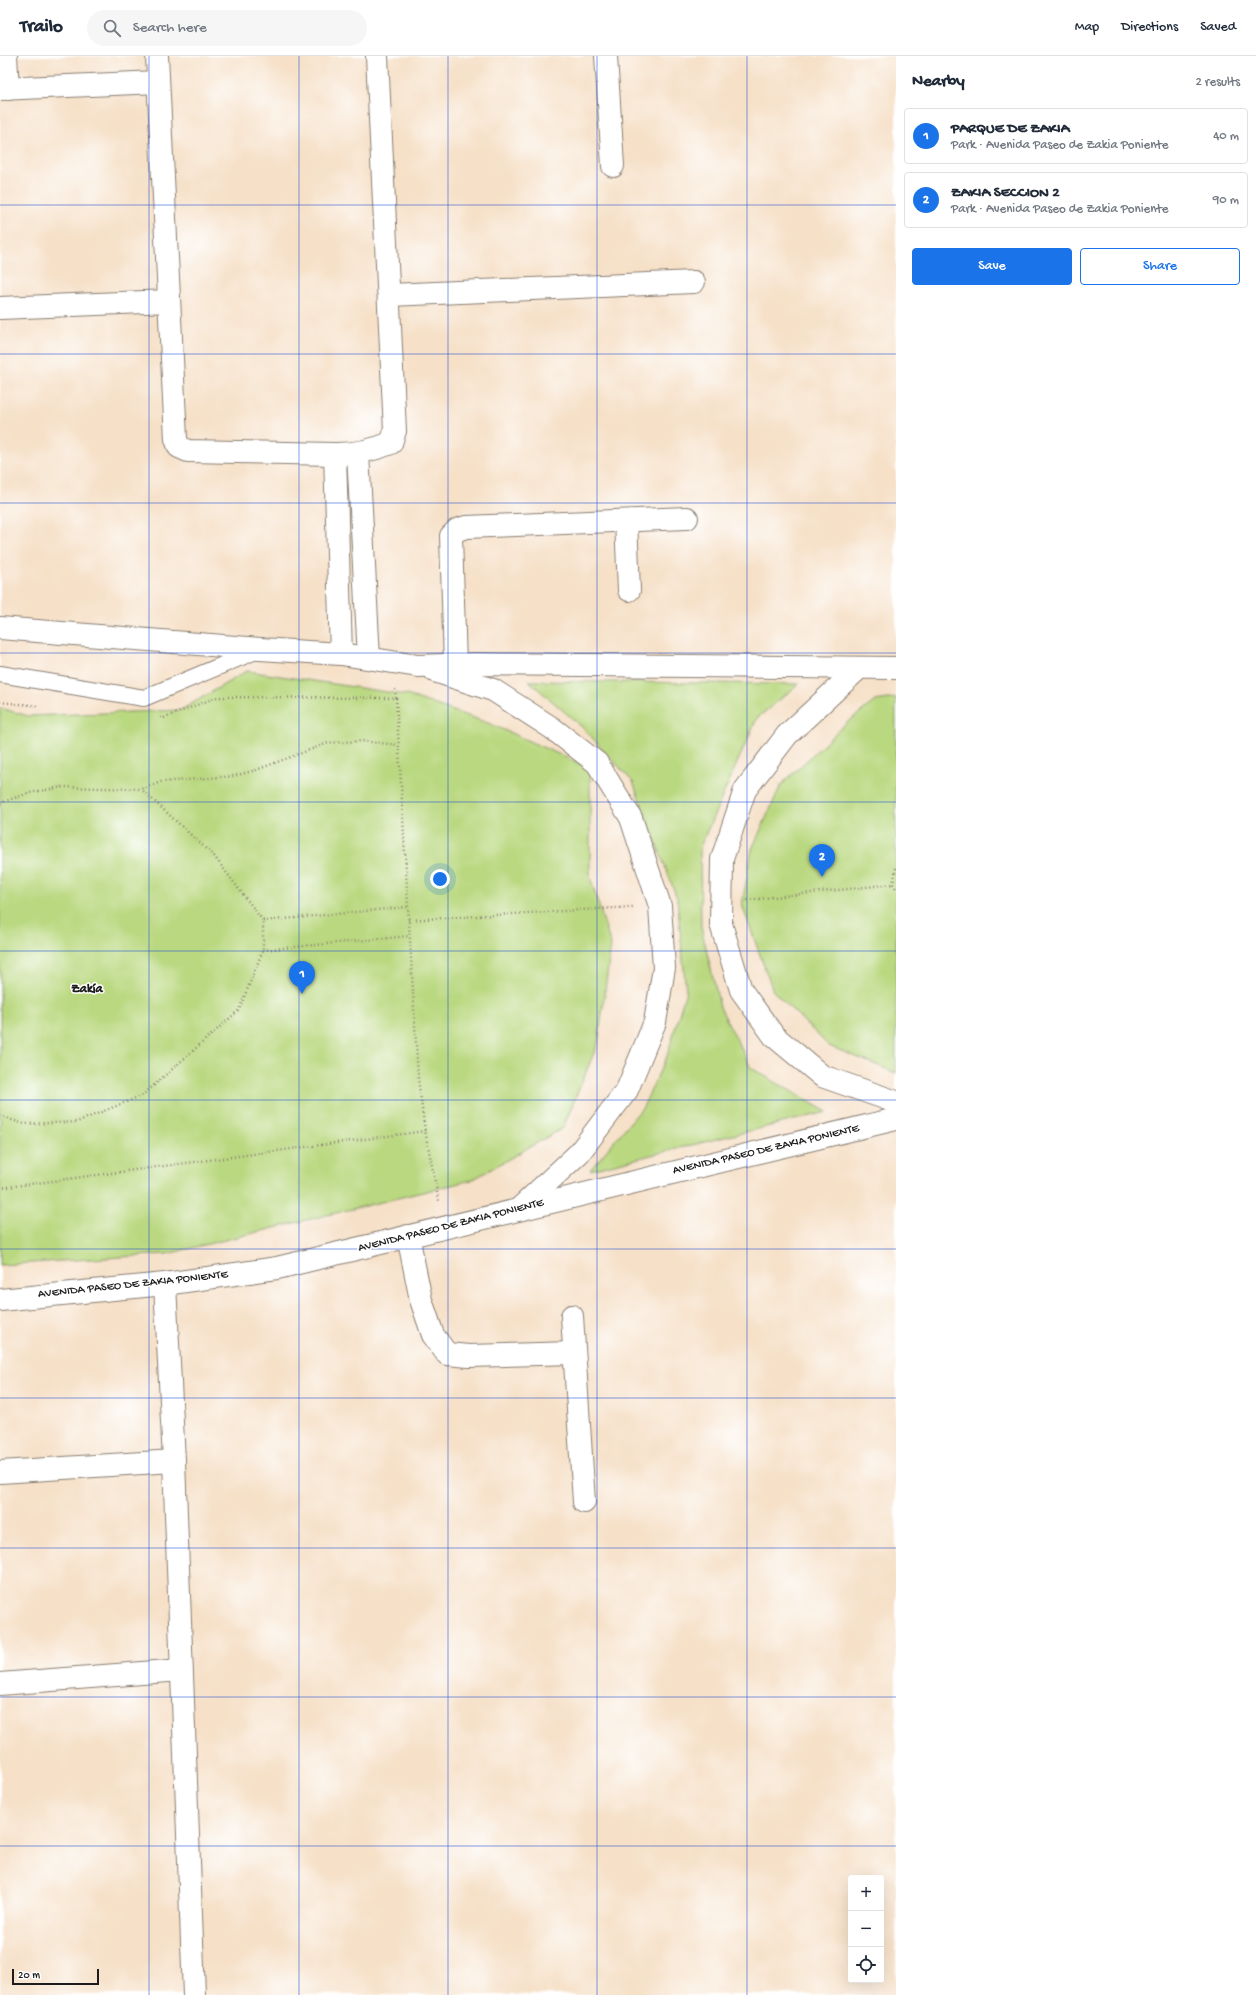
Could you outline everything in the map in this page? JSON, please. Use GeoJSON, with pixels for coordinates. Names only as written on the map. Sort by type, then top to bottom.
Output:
{"type":"FeatureCollection","features":[{"type":"Feature","properties":{"kind":"street"},"geometry":{"type":"LineString","coordinates":[[6,56],[4,89],[158,82]]}},
{"type":"Feature","properties":{"kind":"street"},"geometry":{"type":"LineString","coordinates":[[156,56],[170,301],[176,439],[179,447],[188,451],[334,454],[358,454],[374,450],[391,443],[395,431],[377,56]]}},
{"type":"Feature","properties":{"kind":"street"},"geometry":{"type":"LineString","coordinates":[[606,56],[612,166]]}},
{"type":"Feature","properties":{"kind":"street"},"geometry":{"type":"LineString","coordinates":[[389,295],[694,282]]}},
{"type":"Feature","properties":{"kind":"street"},"geometry":{"type":"LineString","coordinates":[[0,308],[170,301]]}},
{"type":"Feature","properties":{"kind":"street"},"geometry":{"type":"LineString","coordinates":[[334,454],[341,654]]}},
{"type":"Feature","properties":{"kind":"street"},"geometry":{"type":"LineString","coordinates":[[358,454],[369,658]]}},
{"type":"Feature","properties":{"kind":"street"},"geometry":{"type":"LineString","coordinates":[[455,665],[451,536],[457,530],[466,527],[687,518]]}},
{"type":"Feature","properties":{"kind":"street"},"geometry":{"type":"LineString","coordinates":[[626,521],[629,590]]}},
{"type":"Feature","properties":{"kind":"street"},"geometry":{"type":"LineString","coordinates":[[0,628],[341,654],[418,666],[493,690],[552,728],[597,763],[631,818],[660,906],[664,968],[656,1022],[627,1090],[580,1154],[519,1209]]}},
{"type":"Feature","properties":{"kind":"street"},"geometry":{"type":"LineString","coordinates":[[418,666],[896,668]]}},
{"type":"Feature","properties":{"kind":"street"},"geometry":{"type":"LineString","coordinates":[[858,669],[787,735],[745,790],[722,859],[720,924],[740,990],[774,1036],[822,1076],[896,1102]]}},
{"type":"Feature","properties":{"kind":"street","name":"AVENIDA PASEO DE ZAKIA PONIENTE"},"geometry":{"type":"LineString","coordinates":[[0,1300],[165,1284],[277,1268],[896,1119]]}},
{"type":"Feature","properties":{"kind":"street"},"geometry":{"type":"LineString","coordinates":[[408,1236],[422,1300],[433,1335],[447,1354],[470,1356],[574,1354]]}},
{"type":"Feature","properties":{"kind":"street"},"geometry":{"type":"LineString","coordinates":[[165,1284],[174,1461],[194,1995]]}},
{"type":"Feature","properties":{"kind":"street"},"geometry":{"type":"LineString","coordinates":[[572,1316],[584,1502]]}},
{"type":"Feature","properties":{"kind":"street"},"geometry":{"type":"LineString","coordinates":[[0,1472],[174,1461]]}},
{"type":"Feature","properties":{"kind":"street"},"geometry":{"type":"LineString","coordinates":[[0,1684],[181,1670]]}},
{"type":"Feature","properties":{"kind":"lane"},"geometry":{"type":"LineString","coordinates":[[0,674],[144,698],[260,649]]}},
{"type":"Feature","properties":{"kind":"path"},"geometry":{"type":"LineString","coordinates":[[394,662],[418,1078],[425,1131],[434,1173]]}},
{"type":"Feature","properties":{"kind":"path"},"geometry":{"type":"LineString","coordinates":[[157,718],[164,718],[217,697],[396,698]]}},
{"type":"Feature","properties":{"kind":"path"},"geometry":{"type":"LineString","coordinates":[[0,702],[39,706]]}},
{"type":"Feature","properties":{"kind":"path"},"geometry":{"type":"LineString","coordinates":[[0,803],[29,793],[62,788],[141,789],[161,782],[234,776],[256,770],[328,743],[362,741],[398,745]]}},
{"type":"Feature","properties":{"kind":"path"},"geometry":{"type":"LineString","coordinates":[[0,1116],[24,1124],[77,1122],[143,1095],[239,1010],[263,950],[262,921],[214,856],[141,789]]}},
{"type":"Feature","properties":{"kind":"path"},"geometry":{"type":"LineString","coordinates":[[896,868],[893,884],[896,889]]}},
{"type":"Feature","properties":{"kind":"path"},"geometry":{"type":"LineString","coordinates":[[721,902],[893,884]]}},
{"type":"Feature","properties":{"kind":"path"},"geometry":{"type":"LineString","coordinates":[[408,920],[660,906]]}},
{"type":"Feature","properties":{"kind":"path"},"geometry":{"type":"LineString","coordinates":[[262,921],[407,907]]}},
{"type":"Feature","properties":{"kind":"path"},"geometry":{"type":"LineString","coordinates":[[263,950],[409,936]]}},
{"type":"Feature","properties":{"kind":"path"},"geometry":{"type":"LineString","coordinates":[[0,1188],[425,1131]]}},
{"type":"Feature","properties":{"kind":"green space"},"geometry":{"type":"Polygon","coordinates":[[[247,671],[407,695],[488,723],[590,768],[590,877],[611,945],[598,1043],[563,1128],[472,1180],[167,1254],[0,1265],[0,708],[28,716],[181,710],[247,671]]]}},
{"type":"Feature","properties":{"kind":"green space"},"geometry":{"type":"Polygon","coordinates":[[[529,681],[799,684],[757,718],[700,847],[701,927],[720,1007],[751,1068],[827,1112],[590,1170],[643,1107],[667,1056],[686,991],[677,898],[633,782],[582,727],[529,681]]]}},
{"type":"Feature","properties":{"kind":"green space"},"geometry":{"type":"Polygon","coordinates":[[[896,698],[896,1073],[829,1046],[773,991],[742,905],[752,849],[781,785],[844,725],[875,701],[896,698]]]}},
{"type":"Feature","properties":{"kind":"place","name":"ZAKIA SECCION 2"},"geometry":{"type":"Point","coordinates":[822,877]}},
{"type":"Feature","properties":{"kind":"place","name":"PARQUE DE ZAKIA"},"geometry":{"type":"Point","coordinates":[302,994]}},
{"type":"Feature","properties":{"kind":"district","name":"Zakía"},"geometry":{"type":"Point","coordinates":[87,989]}}]}
